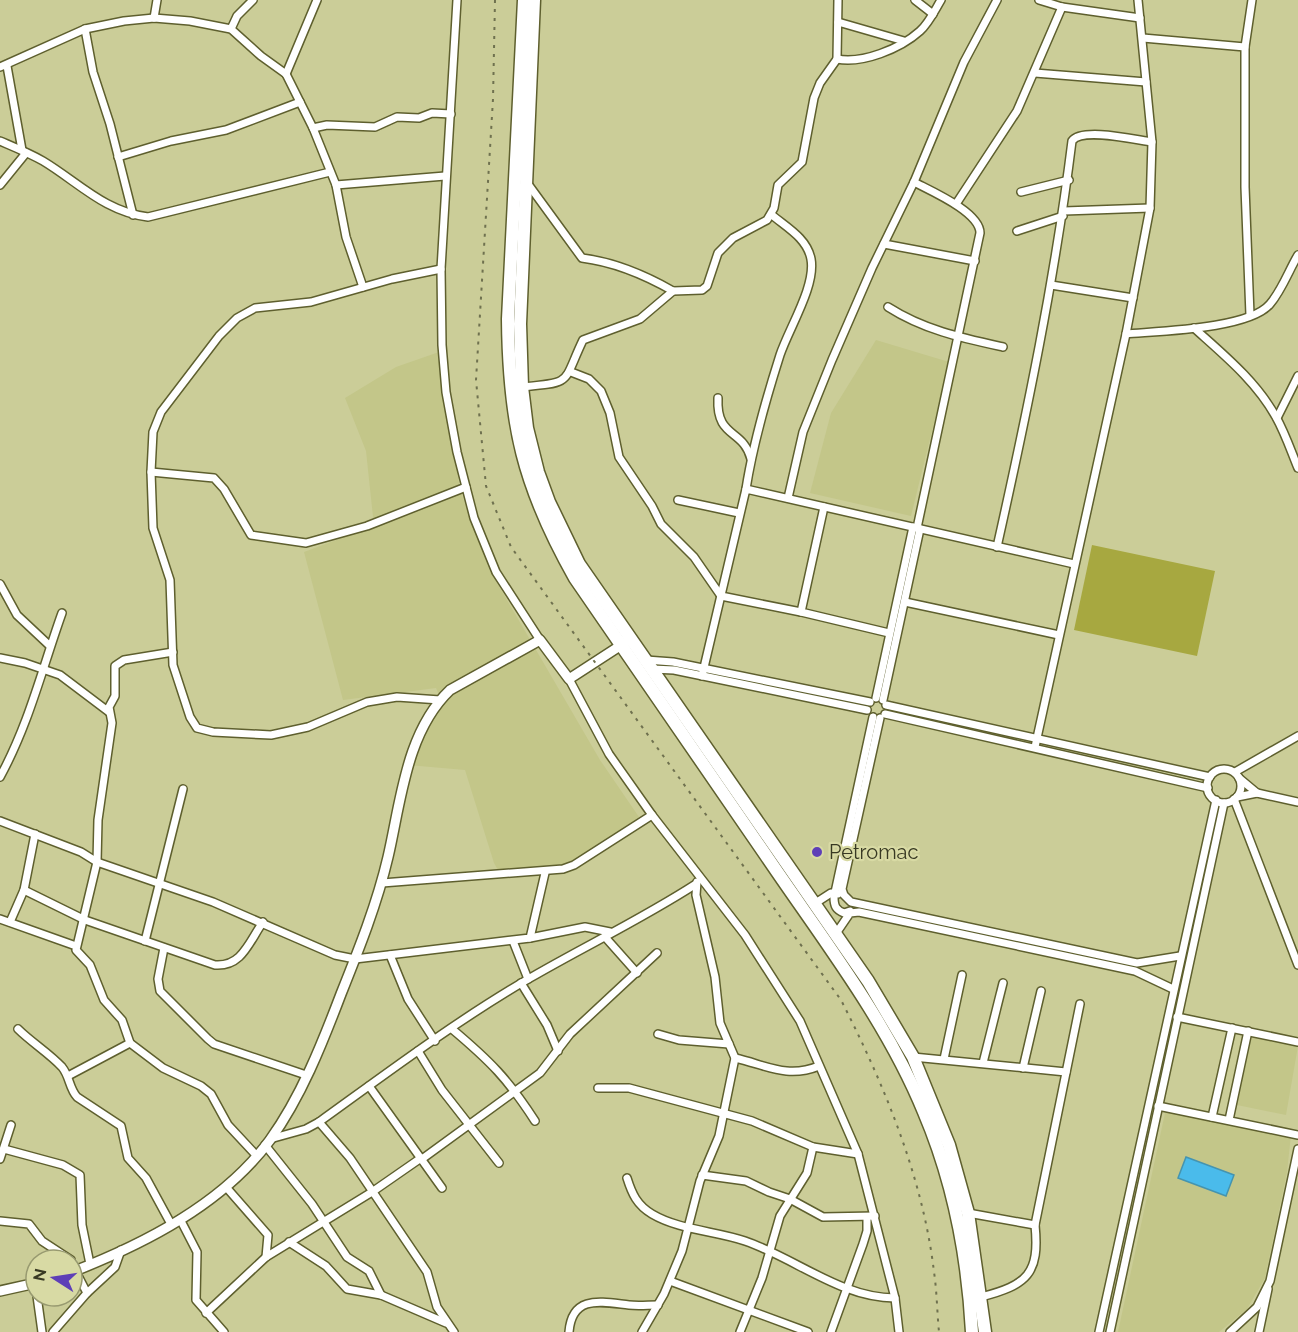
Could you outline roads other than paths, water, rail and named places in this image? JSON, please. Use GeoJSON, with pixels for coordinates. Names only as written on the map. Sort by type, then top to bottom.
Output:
{"type":"FeatureCollection","features":[{"type":"Feature","properties":{"kind":"highway"},"geometry":{"type":"LineString","coordinates":[[524,0],[508,319],[509,364],[519,448],[551,536],[575,578],[626,642],[649,664],[868,981],[913,1057],[949,1145],[968,1213],[985,1332]]}},
{"type":"Feature","properties":{"kind":"highway"},"geometry":{"type":"LineString","coordinates":[[534,0],[528,183],[519,324],[522,387],[527,428],[549,501],[579,564],[626,642],[856,987],[903,1067],[924,1111],[950,1191],[964,1254],[972,1332]]}},
{"type":"Feature","properties":{"kind":"street"},"geometry":{"type":"LineString","coordinates":[[154,18],[157,0]]}},
{"type":"Feature","properties":{"kind":"street"},"geometry":{"type":"LineString","coordinates":[[231,29],[237,16],[253,0]]}},
{"type":"Feature","properties":{"kind":"street"},"geometry":{"type":"LineString","coordinates":[[286,74],[317,0]]}},
{"type":"Feature","properties":{"kind":"street"},"geometry":{"type":"LineString","coordinates":[[457,0],[452,114],[445,176],[441,269],[442,345],[446,392],[474,518],[496,572],[540,640],[569,679],[609,754],[698,880],[745,935],[787,998],[858,1154],[871,1216],[895,1298],[899,1332]]}},
{"type":"Feature","properties":{"kind":"street"},"geometry":{"type":"LineString","coordinates":[[522,387],[560,381],[571,372],[583,340],[640,319],[666,294],[673,291],[702,291],[718,254],[734,238],[759,225],[772,215],[778,185],[802,162],[814,98],[820,83],[837,59],[838,0]]}},
{"type":"Feature","properties":{"kind":"street"},"geometry":{"type":"LineString","coordinates":[[915,0],[933,14]]}},
{"type":"Feature","properties":{"kind":"street"},"geometry":{"type":"LineString","coordinates":[[837,59],[870,58],[904,41],[920,31],[941,0]]}},
{"type":"Feature","properties":{"kind":"street"},"geometry":{"type":"LineString","coordinates":[[788,498],[803,432],[884,244],[914,182],[964,62],[997,0]]}},
{"type":"Feature","properties":{"kind":"street"},"geometry":{"type":"LineString","coordinates":[[1039,0],[1062,7],[1140,18]]}},
{"type":"Feature","properties":{"kind":"street"},"geometry":{"type":"LineString","coordinates":[[1035,747],[1126,334],[1150,208],[1152,142],[1138,0]]}},
{"type":"Feature","properties":{"kind":"street"},"geometry":{"type":"LineString","coordinates":[[1250,315],[1245,187],[1245,47],[1252,0]]}},
{"type":"Feature","properties":{"kind":"street"},"geometry":{"type":"LineString","coordinates":[[956,204],[1017,111],[1062,7]]}},
{"type":"Feature","properties":{"kind":"street"},"geometry":{"type":"LineString","coordinates":[[0,185],[24,152],[3,67],[42,46],[85,29],[154,18],[190,21],[231,29],[261,56],[286,74],[314,128],[336,185],[346,237],[363,287]]}},
{"type":"Feature","properties":{"kind":"street"},"geometry":{"type":"LineString","coordinates":[[838,22],[904,41]]}},
{"type":"Feature","properties":{"kind":"street"},"geometry":{"type":"LineString","coordinates":[[85,29],[93,72],[133,215]]}},
{"type":"Feature","properties":{"kind":"street"},"geometry":{"type":"LineString","coordinates":[[1143,38],[1245,47]]}},
{"type":"Feature","properties":{"kind":"street"},"geometry":{"type":"LineString","coordinates":[[1035,73],[1146,82]]}},
{"type":"Feature","properties":{"kind":"street"},"geometry":{"type":"LineString","coordinates":[[118,157],[171,141],[226,130],[300,102]]}},
{"type":"Feature","properties":{"kind":"street"},"geometry":{"type":"LineString","coordinates":[[314,128],[327,125],[375,127],[397,117],[419,118],[432,113],[452,114]]}},
{"type":"Feature","properties":{"kind":"street"},"geometry":{"type":"LineString","coordinates":[[997,548],[1025,422],[1051,285],[1064,214],[1074,137],[1099,134],[1152,142]]}},
{"type":"Feature","properties":{"kind":"street"},"geometry":{"type":"LineString","coordinates":[[0,141],[42,160],[107,206],[133,215],[162,214],[330,172]]}},
{"type":"Feature","properties":{"kind":"street"},"geometry":{"type":"LineString","coordinates":[[336,185],[445,176]]}},
{"type":"Feature","properties":{"kind":"street"},"geometry":{"type":"LineString","coordinates":[[1021,192],[1069,180]]}},
{"type":"Feature","properties":{"kind":"street"},"geometry":{"type":"LineString","coordinates":[[914,182],[956,204],[980,228],[959,338],[917,528],[890,633],[879,701],[879,716],[842,889],[851,902],[1087,957],[1135,971],[1173,989]]}},
{"type":"Feature","properties":{"kind":"street"},"geometry":{"type":"LineString","coordinates":[[528,183],[582,258],[598,260],[630,271],[673,291]]}},
{"type":"Feature","properties":{"kind":"street"},"geometry":{"type":"LineString","coordinates":[[1017,231],[1064,214],[1150,208]]}},
{"type":"Feature","properties":{"kind":"street"},"geometry":{"type":"LineString","coordinates":[[702,676],[751,459],[780,356],[800,308],[811,263],[801,239],[772,215]]}},
{"type":"Feature","properties":{"kind":"street"},"geometry":{"type":"LineString","coordinates":[[884,244],[975,261]]}},
{"type":"Feature","properties":{"kind":"street"},"geometry":{"type":"LineString","coordinates":[[1126,334],[1194,328],[1237,321],[1270,303],[1298,255]]}},
{"type":"Feature","properties":{"kind":"street"},"geometry":{"type":"LineString","coordinates":[[440,700],[397,697],[367,702],[334,718],[282,733],[213,732],[197,728],[190,717],[173,665],[170,580],[153,528],[151,472],[153,432],[162,412],[219,336],[237,318],[255,308],[311,302],[441,269]]}},
{"type":"Feature","properties":{"kind":"street"},"geometry":{"type":"LineString","coordinates":[[1051,285],[1133,298]]}},
{"type":"Feature","properties":{"kind":"street"},"geometry":{"type":"LineString","coordinates":[[888,307],[916,323],[959,338],[1003,346]]}},
{"type":"Feature","properties":{"kind":"street"},"geometry":{"type":"LineString","coordinates":[[1194,328],[1249,379],[1277,418],[1298,468]]}},
{"type":"Feature","properties":{"kind":"street"},"geometry":{"type":"LineString","coordinates":[[571,372],[589,379],[601,391],[610,413],[620,457],[652,506],[661,525],[694,557],[721,596],[890,633]]}},
{"type":"Feature","properties":{"kind":"street"},"geometry":{"type":"LineString","coordinates":[[1277,418],[1298,376]]}},
{"type":"Feature","properties":{"kind":"street"},"geometry":{"type":"LineString","coordinates":[[718,398],[719,419],[723,427],[746,446],[751,459]]}},
{"type":"Feature","properties":{"kind":"street"},"geometry":{"type":"LineString","coordinates":[[151,472],[214,478],[224,489],[251,535],[306,543],[367,526],[466,487]]}},
{"type":"Feature","properties":{"kind":"street"},"geometry":{"type":"LineString","coordinates":[[746,489],[1074,564]]}},
{"type":"Feature","properties":{"kind":"street"},"geometry":{"type":"LineString","coordinates":[[678,500],[740,513]]}},
{"type":"Feature","properties":{"kind":"street"},"geometry":{"type":"LineString","coordinates":[[801,612],[825,507]]}},
{"type":"Feature","properties":{"kind":"street"},"geometry":{"type":"LineString","coordinates":[[867,710],[879,701],[905,602],[917,528]]}},
{"type":"Feature","properties":{"kind":"street"},"geometry":{"type":"LineString","coordinates":[[0,584],[17,615],[50,646]]}},
{"type":"Feature","properties":{"kind":"street"},"geometry":{"type":"LineString","coordinates":[[905,602],[1059,635]]}},
{"type":"Feature","properties":{"kind":"street"},"geometry":{"type":"LineString","coordinates":[[0,776],[14,752],[45,669],[50,646],[62,613]]}},
{"type":"Feature","properties":{"kind":"street"},"geometry":{"type":"LineString","coordinates":[[84,1266],[176,1222],[226,1187],[268,1142],[321,1045],[355,959],[382,883],[408,768],[420,732],[440,700],[450,690],[540,640]]}},
{"type":"Feature","properties":{"kind":"street"},"geometry":{"type":"LineString","coordinates":[[569,679],[626,642]]}},
{"type":"Feature","properties":{"kind":"street"},"geometry":{"type":"LineString","coordinates":[[76,946],[85,920],[97,862],[98,820],[112,723],[109,712],[115,696],[115,666],[117,662],[173,652]]}},
{"type":"Feature","properties":{"kind":"street"},"geometry":{"type":"LineString","coordinates":[[0,658],[60,675],[109,712]]}},
{"type":"Feature","properties":{"kind":"street"},"geometry":{"type":"LineString","coordinates":[[649,664],[704,667],[879,701],[1210,777],[1224,769],[1237,775],[1257,793]]}},
{"type":"Feature","properties":{"kind":"street"},"geometry":{"type":"LineString","coordinates":[[649,664],[867,710],[879,716],[1035,747],[1208,788],[1216,800],[1224,802],[1257,793],[1298,802]]}},
{"type":"Feature","properties":{"kind":"street"},"geometry":{"type":"LineString","coordinates":[[879,716],[835,893],[834,905],[838,911],[859,912],[1087,957],[1137,963],[1180,956]]}},
{"type":"Feature","properties":{"kind":"street"},"geometry":{"type":"LineString","coordinates":[[1237,775],[1298,736]]}},
{"type":"Feature","properties":{"kind":"street"},"geometry":{"type":"LineString","coordinates":[[1237,775],[1241,784],[1236,798],[1298,965]]}},
{"type":"Feature","properties":{"kind":"street"},"geometry":{"type":"LineString","coordinates":[[1208,788],[1210,777]]}},
{"type":"Feature","properties":{"kind":"street"},"geometry":{"type":"LineString","coordinates":[[145,942],[183,789]]}},
{"type":"Feature","properties":{"kind":"street"},"geometry":{"type":"LineString","coordinates":[[1100,1332],[1180,956],[1216,800]]}},
{"type":"Feature","properties":{"kind":"street"},"geometry":{"type":"LineString","coordinates":[[1110,1332],[1224,802]]}},
{"type":"Feature","properties":{"kind":"street"},"geometry":{"type":"LineString","coordinates":[[382,883],[546,873],[574,865],[652,815]]}},
{"type":"Feature","properties":{"kind":"street"},"geometry":{"type":"LineString","coordinates":[[0,821],[81,852],[97,862],[159,886],[213,902],[335,955],[355,959],[513,941],[585,927],[607,934],[637,973]]}},
{"type":"Feature","properties":{"kind":"street"},"geometry":{"type":"LineString","coordinates":[[10,922],[24,890],[35,834]]}},
{"type":"Feature","properties":{"kind":"street"},"geometry":{"type":"LineString","coordinates":[[530,938],[546,873]]}},
{"type":"Feature","properties":{"kind":"street"},"geometry":{"type":"LineString","coordinates":[[268,1142],[319,1122],[418,1051],[524,981],[607,934],[658,909],[698,880]]}},
{"type":"Feature","properties":{"kind":"street"},"geometry":{"type":"LineString","coordinates":[[642,1332],[670,1281],[689,1226],[702,1174],[719,1136],[735,1058],[718,1018],[715,978],[696,895],[698,880]]}},
{"type":"Feature","properties":{"kind":"street"},"geometry":{"type":"LineString","coordinates":[[24,890],[85,920],[215,965],[228,966],[236,961],[263,922]]}},
{"type":"Feature","properties":{"kind":"street"},"geometry":{"type":"LineString","coordinates":[[814,904],[824,896],[835,893],[844,895]]}},
{"type":"Feature","properties":{"kind":"street"},"geometry":{"type":"LineString","coordinates":[[835,935],[850,913],[851,902]]}},
{"type":"Feature","properties":{"kind":"street"},"geometry":{"type":"LineString","coordinates":[[0,919],[76,946],[90,965],[104,1000],[123,1020],[130,1042],[163,1068],[201,1086],[211,1094],[228,1125],[256,1155]]}},
{"type":"Feature","properties":{"kind":"street"},"geometry":{"type":"LineString","coordinates":[[513,941],[524,981],[558,1051]]}},
{"type":"Feature","properties":{"kind":"street"},"geometry":{"type":"LineString","coordinates":[[164,948],[158,979],[160,991],[208,1039],[214,1044],[306,1075]]}},
{"type":"Feature","properties":{"kind":"street"},"geometry":{"type":"LineString","coordinates":[[206,1313],[266,1257],[372,1192],[468,1127],[540,1073],[578,1025],[657,953]]}},
{"type":"Feature","properties":{"kind":"street"},"geometry":{"type":"LineString","coordinates":[[390,955],[408,999],[435,1041]]}},
{"type":"Feature","properties":{"kind":"street"},"geometry":{"type":"LineString","coordinates":[[944,1059],[962,975]]}},
{"type":"Feature","properties":{"kind":"street"},"geometry":{"type":"LineString","coordinates":[[983,1063],[1003,983]]}},
{"type":"Feature","properties":{"kind":"street"},"geometry":{"type":"LineString","coordinates":[[1023,1068],[1041,991]]}},
{"type":"Feature","properties":{"kind":"street"},"geometry":{"type":"LineString","coordinates":[[981,1297],[1007,1290],[1025,1281],[1038,1250],[1035,1225],[1080,1004]]}},
{"type":"Feature","properties":{"kind":"street"},"geometry":{"type":"LineString","coordinates":[[1177,1017],[1298,1042]]}},
{"type":"Feature","properties":{"kind":"street"},"geometry":{"type":"LineString","coordinates":[[1212,1116],[1232,1028]]}},
{"type":"Feature","properties":{"kind":"street"},"geometry":{"type":"LineString","coordinates":[[18,1029],[68,1076],[71,1090],[77,1097],[121,1126],[128,1158],[146,1178],[197,1252],[195,1295],[206,1313],[224,1332]]}},
{"type":"Feature","properties":{"kind":"street"},"geometry":{"type":"LineString","coordinates":[[452,1029],[493,1063],[516,1091],[535,1121]]}},
{"type":"Feature","properties":{"kind":"street"},"geometry":{"type":"LineString","coordinates":[[1229,1120],[1248,1031]]}},
{"type":"Feature","properties":{"kind":"street"},"geometry":{"type":"LineString","coordinates":[[658,1034],[679,1040],[729,1044]]}},
{"type":"Feature","properties":{"kind":"street"},"geometry":{"type":"LineString","coordinates":[[68,1076],[130,1042]]}},
{"type":"Feature","properties":{"kind":"street"},"geometry":{"type":"LineString","coordinates":[[418,1051],[468,1127],[499,1163]]}},
{"type":"Feature","properties":{"kind":"street"},"geometry":{"type":"LineString","coordinates":[[913,1057],[1066,1072]]}},
{"type":"Feature","properties":{"kind":"street"},"geometry":{"type":"LineString","coordinates":[[735,1058],[785,1072],[797,1073],[819,1066]]}},
{"type":"Feature","properties":{"kind":"street"},"geometry":{"type":"LineString","coordinates":[[369,1086],[442,1188]]}},
{"type":"Feature","properties":{"kind":"street"},"geometry":{"type":"LineString","coordinates":[[598,1088],[629,1088],[752,1121],[813,1147],[858,1154]]}},
{"type":"Feature","properties":{"kind":"street"},"geometry":{"type":"LineString","coordinates":[[1158,1106],[1298,1135]]}},
{"type":"Feature","properties":{"kind":"street"},"geometry":{"type":"LineString","coordinates":[[319,1122],[350,1158],[426,1272],[437,1307],[454,1332]]}},
{"type":"Feature","properties":{"kind":"street"},"geometry":{"type":"LineString","coordinates":[[11,1125],[2,1153],[63,1165],[80,1175],[81,1248]]}},
{"type":"Feature","properties":{"kind":"street"},"geometry":{"type":"LineString","coordinates":[[268,1142],[347,1257],[369,1271],[381,1295]]}},
{"type":"Feature","properties":{"kind":"street"},"geometry":{"type":"LineString","coordinates":[[740,1332],[780,1216],[807,1173],[813,1147]]}},
{"type":"Feature","properties":{"kind":"street"},"geometry":{"type":"LineString","coordinates":[[1260,1332],[1298,1149]]}},
{"type":"Feature","properties":{"kind":"street"},"geometry":{"type":"LineString","coordinates":[[702,1174],[746,1181],[769,1192],[790,1198],[823,1217],[871,1216]]}},
{"type":"Feature","properties":{"kind":"street"},"geometry":{"type":"LineString","coordinates":[[627,1178],[636,1202],[655,1216],[770,1250],[845,1287],[874,1297],[895,1298]]}},
{"type":"Feature","properties":{"kind":"street"},"geometry":{"type":"LineString","coordinates":[[226,1187],[268,1235],[266,1257]]}},
{"type":"Feature","properties":{"kind":"street"},"geometry":{"type":"LineString","coordinates":[[968,1213],[1035,1225]]}},
{"type":"Feature","properties":{"kind":"street"},"geometry":{"type":"LineString","coordinates":[[831,1332],[871,1216]]}},
{"type":"Feature","properties":{"kind":"street"},"geometry":{"type":"LineString","coordinates":[[0,1221],[29,1224],[42,1241],[53,1248]]}},
{"type":"Feature","properties":{"kind":"street"},"geometry":{"type":"LineString","coordinates":[[289,1242],[326,1266],[347,1289],[381,1295],[446,1323]]}},
{"type":"Feature","properties":{"kind":"street"},"geometry":{"type":"LineString","coordinates":[[53,1332],[87,1293],[115,1267],[121,1250]]}},
{"type":"Feature","properties":{"kind":"street"},"geometry":{"type":"LineString","coordinates":[[670,1281],[808,1332]]}},
{"type":"Feature","properties":{"kind":"street"},"geometry":{"type":"LineString","coordinates":[[1230,1332],[1257,1307],[1270,1281]]}},
{"type":"Feature","properties":{"kind":"street"},"geometry":{"type":"LineString","coordinates":[[84,1282],[87,1293]]}},
{"type":"Feature","properties":{"kind":"street"},"geometry":{"type":"LineString","coordinates":[[0,1291],[24,1286]]}},
{"type":"Feature","properties":{"kind":"street"},"geometry":{"type":"LineString","coordinates":[[569,1332],[572,1318],[577,1310],[594,1301],[658,1305]]}},
{"type":"Feature","properties":{"kind":"street"},"geometry":{"type":"LineString","coordinates":[[39,1308],[42,1332]]}},
{"type":"Feature","properties":{"kind":"water"},"geometry":{"type":"Polygon","coordinates":[[[1186,1157],[1234,1175],[1226,1196],[1178,1178],[1186,1157]]]}},
{"type":"Feature","properties":{"kind":"railway"},"geometry":{"type":"LineString","coordinates":[[495,0],[493,99],[476,380],[486,486],[511,547],[841,1000],[886,1098],[911,1167],[929,1237],[939,1332]]}},
{"type":"Feature","properties":{"kind":"place","name":"Petromac"},"geometry":{"type":"Point","coordinates":[817,852]}}]}
